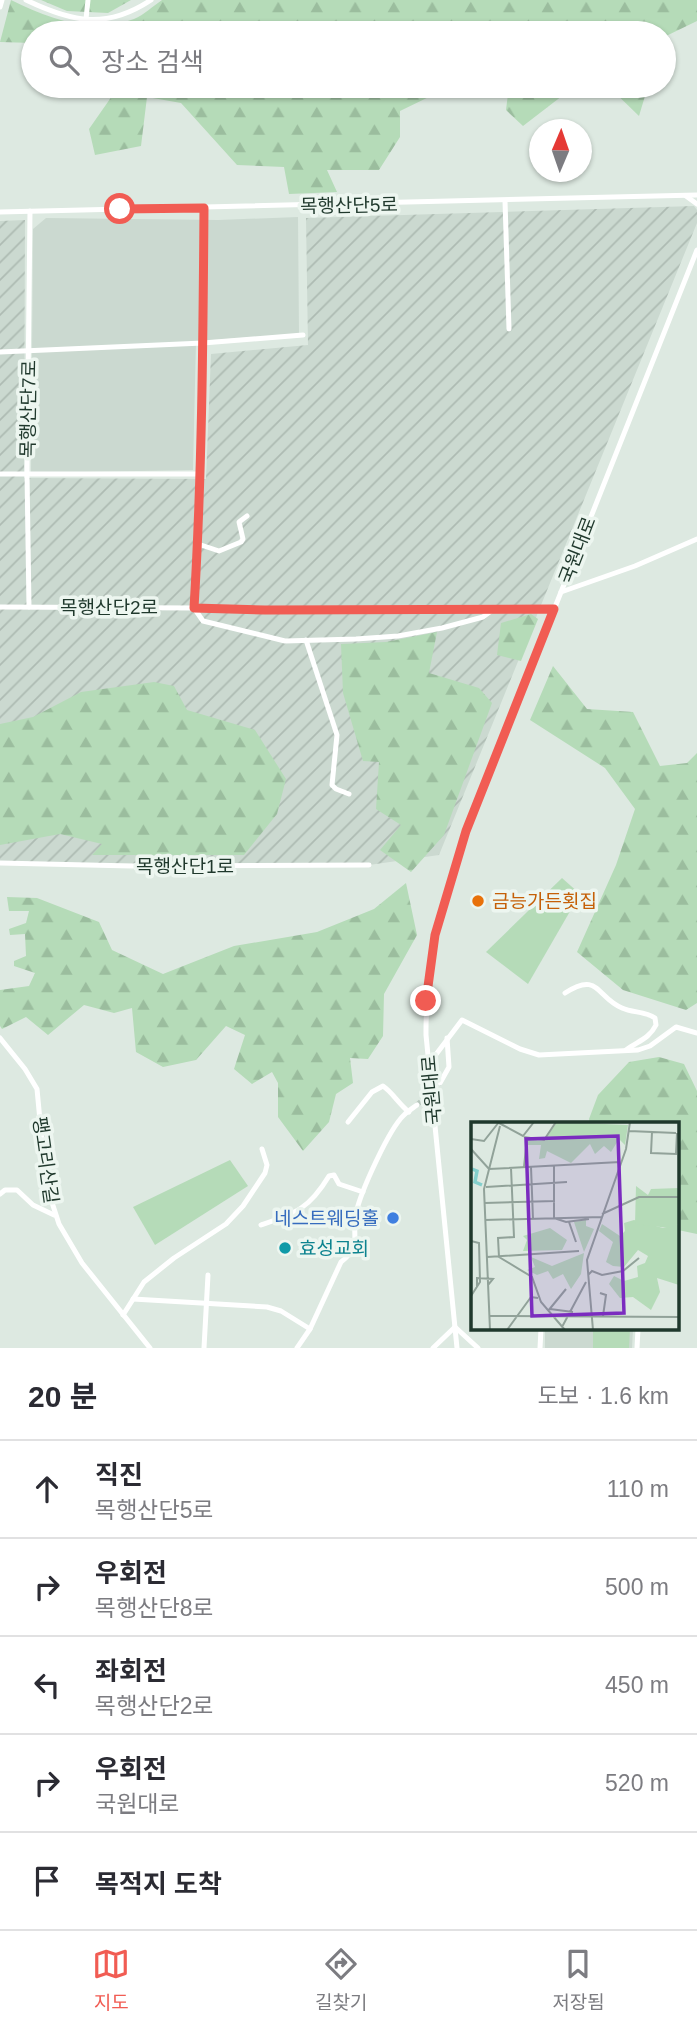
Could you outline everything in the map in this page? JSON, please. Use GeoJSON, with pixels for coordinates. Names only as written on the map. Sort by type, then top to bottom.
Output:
{"type":"FeatureCollection","features":[{"type":"Feature","properties":{"kind":"street"},"geometry":{"type":"LineString","coordinates":[[0,7],[2,0]]}},
{"type":"Feature","properties":{"kind":"street"},"geometry":{"type":"LineString","coordinates":[[26,0],[57,15],[108,20],[138,9],[151,0]]}},
{"type":"Feature","properties":{"kind":"street"},"geometry":{"type":"LineString","coordinates":[[86,19],[88,0]]}},
{"type":"Feature","properties":{"kind":"street"},"geometry":{"type":"LineString","coordinates":[[686,195],[697,204]]}},
{"type":"Feature","properties":{"kind":"street","name":"목행산단5로"},"geometry":{"type":"LineString","coordinates":[[0,212],[697,195]]}},
{"type":"Feature","properties":{"kind":"street"},"geometry":{"type":"LineString","coordinates":[[505,201],[509,329]]}},
{"type":"Feature","properties":{"kind":"street"},"geometry":{"type":"LineString","coordinates":[[204,208],[200,474],[194,608],[203,621],[285,640],[398,636],[483,617],[495,608]]}},
{"type":"Feature","properties":{"kind":"street","name":"목행산단7로"},"geometry":{"type":"LineString","coordinates":[[29,607],[27,473],[30,211]]}},
{"type":"Feature","properties":{"kind":"street","name":"국원대로"},"geometry":{"type":"LineString","coordinates":[[457,1348],[428,1065],[426,1001],[435,935],[466,831],[697,250]]}},
{"type":"Feature","properties":{"kind":"street"},"geometry":{"type":"LineString","coordinates":[[0,352],[203,343],[303,335]]}},
{"type":"Feature","properties":{"kind":"street"},"geometry":{"type":"LineString","coordinates":[[0,474],[200,474]]}},
{"type":"Feature","properties":{"kind":"street"},"geometry":{"type":"LineString","coordinates":[[198,544],[219,551],[241,542],[243,539],[239,522],[247,516]]}},
{"type":"Feature","properties":{"kind":"street"},"geometry":{"type":"LineString","coordinates":[[561,592],[635,566],[697,539]]}},
{"type":"Feature","properties":{"kind":"street","name":"목행산단2로"},"geometry":{"type":"LineString","coordinates":[[0,607],[455,611],[495,608],[554,609]]}},
{"type":"Feature","properties":{"kind":"street"},"geometry":{"type":"LineString","coordinates":[[306,640],[337,735],[332,785],[349,794]]}},
{"type":"Feature","properties":{"kind":"street","name":"목행산단1로"},"geometry":{"type":"LineString","coordinates":[[0,863],[132,866],[369,865]]}},
{"type":"Feature","properties":{"kind":"street"},"geometry":{"type":"LineString","coordinates":[[565,993],[578,985],[589,984],[597,987],[609,1002],[625,1010],[648,1013],[655,1018],[653,1032],[623,1052]]}},
{"type":"Feature","properties":{"kind":"street"},"geometry":{"type":"LineString","coordinates":[[428,1065],[462,1020],[520,1049],[539,1055],[638,1051],[650,1046],[676,1027],[697,1032]]}},
{"type":"Feature","properties":{"kind":"street","name":"팽고리산길"},"geometry":{"type":"LineString","coordinates":[[0,1038],[37,1089],[46,1184],[55,1216],[68,1243],[150,1348]]}},
{"type":"Feature","properties":{"kind":"street"},"geometry":{"type":"LineString","coordinates":[[440,1083],[449,1067],[447,1038]]}},
{"type":"Feature","properties":{"kind":"street"},"geometry":{"type":"LineString","coordinates":[[348,1122],[372,1092],[383,1086],[409,1112]]}},
{"type":"Feature","properties":{"kind":"street"},"geometry":{"type":"LineString","coordinates":[[297,1348],[310,1329],[341,1262],[351,1255],[355,1248],[355,1213],[380,1154],[399,1121],[418,1105]]}},
{"type":"Feature","properties":{"kind":"street"},"geometry":{"type":"LineString","coordinates":[[123,1315],[144,1282],[174,1258],[226,1224],[243,1206],[265,1172],[267,1165],[262,1149]]}},
{"type":"Feature","properties":{"kind":"street"},"geometry":{"type":"LineString","coordinates":[[261,1225],[294,1214],[320,1193],[329,1176],[334,1175],[339,1184],[363,1192]]}},
{"type":"Feature","properties":{"kind":"street"},"geometry":{"type":"LineString","coordinates":[[0,1194],[5,1190],[17,1190],[33,1205],[55,1216]]}},
{"type":"Feature","properties":{"kind":"street"},"geometry":{"type":"LineString","coordinates":[[204,1348],[208,1275]]}},
{"type":"Feature","properties":{"kind":"street"},"geometry":{"type":"LineString","coordinates":[[133,1299],[267,1307],[281,1311],[310,1329]]}},
{"type":"Feature","properties":{"kind":"street"},"geometry":{"type":"LineString","coordinates":[[433,1348],[455,1327],[478,1348]]}},
{"type":"Feature","properties":{"kind":"street"},"geometry":{"type":"LineString","coordinates":[[540,1348],[541,1330]]}},
{"type":"Feature","properties":{"kind":"street"},"geometry":{"type":"LineString","coordinates":[[637,1348],[638,1330]]}},
{"type":"Feature","properties":{"kind":"shaded area"},"geometry":{"type":"Polygon","coordinates":[[[694,206],[697,210],[697,223],[439,855],[369,865],[0,863],[0,221],[25,220],[24,478],[206,479],[211,354],[308,345],[306,218],[694,206]]]}},
{"type":"Feature","properties":{"kind":"shaded area"},"geometry":{"type":"Polygon","coordinates":[[[298,217],[299,334],[196,341],[193,470],[31,473],[33,229],[46,218],[218,220],[298,217]]]}},
{"type":"Feature","properties":{"kind":"shaded area"},"geometry":{"type":"Polygon","coordinates":[[[545,1330],[633,1330],[632,1348],[545,1348],[545,1330]]]}},
{"type":"Feature","properties":{"kind":"green space"},"geometry":{"type":"Polygon","coordinates":[[[11,0],[64,21],[21,21],[21,43],[0,42],[11,0]]]}},
{"type":"Feature","properties":{"kind":"green space"},"geometry":{"type":"Polygon","coordinates":[[[41,0],[131,0],[108,13],[67,11],[41,0]]]}},
{"type":"Feature","properties":{"kind":"green space"},"geometry":{"type":"Polygon","coordinates":[[[162,0],[697,0],[697,21],[676,31],[676,21],[128,21],[145,13],[162,0]]]}},
{"type":"Feature","properties":{"kind":"green space"},"geometry":{"type":"Polygon","coordinates":[[[111,98],[147,98],[141,146],[95,155],[89,129],[111,98]]]}},
{"type":"Feature","properties":{"kind":"green space"},"geometry":{"type":"Polygon","coordinates":[[[153,98],[427,98],[400,111],[400,137],[379,170],[327,170],[337,192],[289,194],[284,167],[237,165],[181,103],[153,98]]]}},
{"type":"Feature","properties":{"kind":"green space"},"geometry":{"type":"Polygon","coordinates":[[[508,98],[559,98],[529,119],[523,126],[506,110],[508,98]]]}},
{"type":"Feature","properties":{"kind":"green space"},"geometry":{"type":"Polygon","coordinates":[[[620,98],[644,98],[639,116],[620,98]]]}},
{"type":"Feature","properties":{"kind":"green space"},"geometry":{"type":"Polygon","coordinates":[[[531,614],[538,619],[521,661],[497,655],[501,623],[531,614]]]}},
{"type":"Feature","properties":{"kind":"green space"},"geometry":{"type":"Polygon","coordinates":[[[437,632],[429,673],[479,688],[492,703],[444,835],[411,872],[380,850],[401,825],[376,809],[379,762],[363,761],[343,693],[341,644],[386,642],[437,632]]]}},
{"type":"Feature","properties":{"kind":"green space"},"geometry":{"type":"Polygon","coordinates":[[[553,666],[587,709],[633,712],[660,766],[687,763],[697,753],[697,1003],[686,1010],[623,990],[577,952],[616,865],[635,809],[605,768],[530,720],[553,666]]]}},
{"type":"Feature","properties":{"kind":"green space"},"geometry":{"type":"Polygon","coordinates":[[[154,682],[174,686],[187,710],[255,730],[286,779],[277,814],[244,855],[92,855],[102,844],[60,834],[0,845],[0,724],[33,717],[81,692],[154,682]]]}},
{"type":"Feature","properties":{"kind":"green space"},"geometry":{"type":"Polygon","coordinates":[[[562,878],[580,894],[528,984],[486,952],[562,878]]]}},
{"type":"Feature","properties":{"kind":"green space"},"geometry":{"type":"Polygon","coordinates":[[[406,883],[417,935],[384,994],[383,1036],[368,1059],[350,1058],[353,1083],[336,1094],[329,1122],[303,1151],[278,1117],[278,1083],[272,1072],[252,1084],[234,1069],[245,1035],[226,1026],[196,1060],[163,1067],[136,1052],[132,1008],[114,1013],[84,1005],[48,1035],[26,1017],[2,1029],[0,1026],[0,990],[29,986],[35,973],[14,966],[14,961],[26,956],[25,934],[10,935],[9,929],[26,923],[29,911],[9,911],[7,897],[37,898],[99,922],[112,950],[163,974],[234,946],[317,932],[374,909],[406,883]]]}},
{"type":"Feature","properties":{"kind":"green space"},"geometry":{"type":"Polygon","coordinates":[[[659,1057],[684,1064],[697,1091],[697,1234],[680,1230],[680,1122],[590,1122],[598,1095],[629,1062],[659,1057]]]}},
{"type":"Feature","properties":{"kind":"green space"},"geometry":{"type":"Polygon","coordinates":[[[230,1160],[248,1186],[155,1245],[133,1207],[230,1160]]]}},
{"type":"Feature","properties":{"kind":"green space"},"geometry":{"type":"Polygon","coordinates":[[[593,1330],[630,1330],[629,1348],[593,1348],[593,1330]]]}},
{"type":"Feature","properties":{"kind":"tunnel"},"geometry":{"type":"LineString","coordinates":[[417,1105],[440,1083]]}},
{"type":"Feature","properties":{"kind":"place","name":"금능가든횟집"},"geometry":{"type":"Point","coordinates":[478,901]}},
{"type":"Feature","properties":{"kind":"place","name":"네스트웨딩홀"},"geometry":{"type":"Point","coordinates":[393,1218]}},
{"type":"Feature","properties":{"kind":"place","name":"효성교회"},"geometry":{"type":"Point","coordinates":[285,1248]}},
{"type":"Feature","properties":{"kind":"route"},"geometry":{"type":"LineString","coordinates":[[120,209],[204,208],[198,544],[194,608],[455,611],[554,609],[466,831],[435,935],[426,1001]]}}]}
